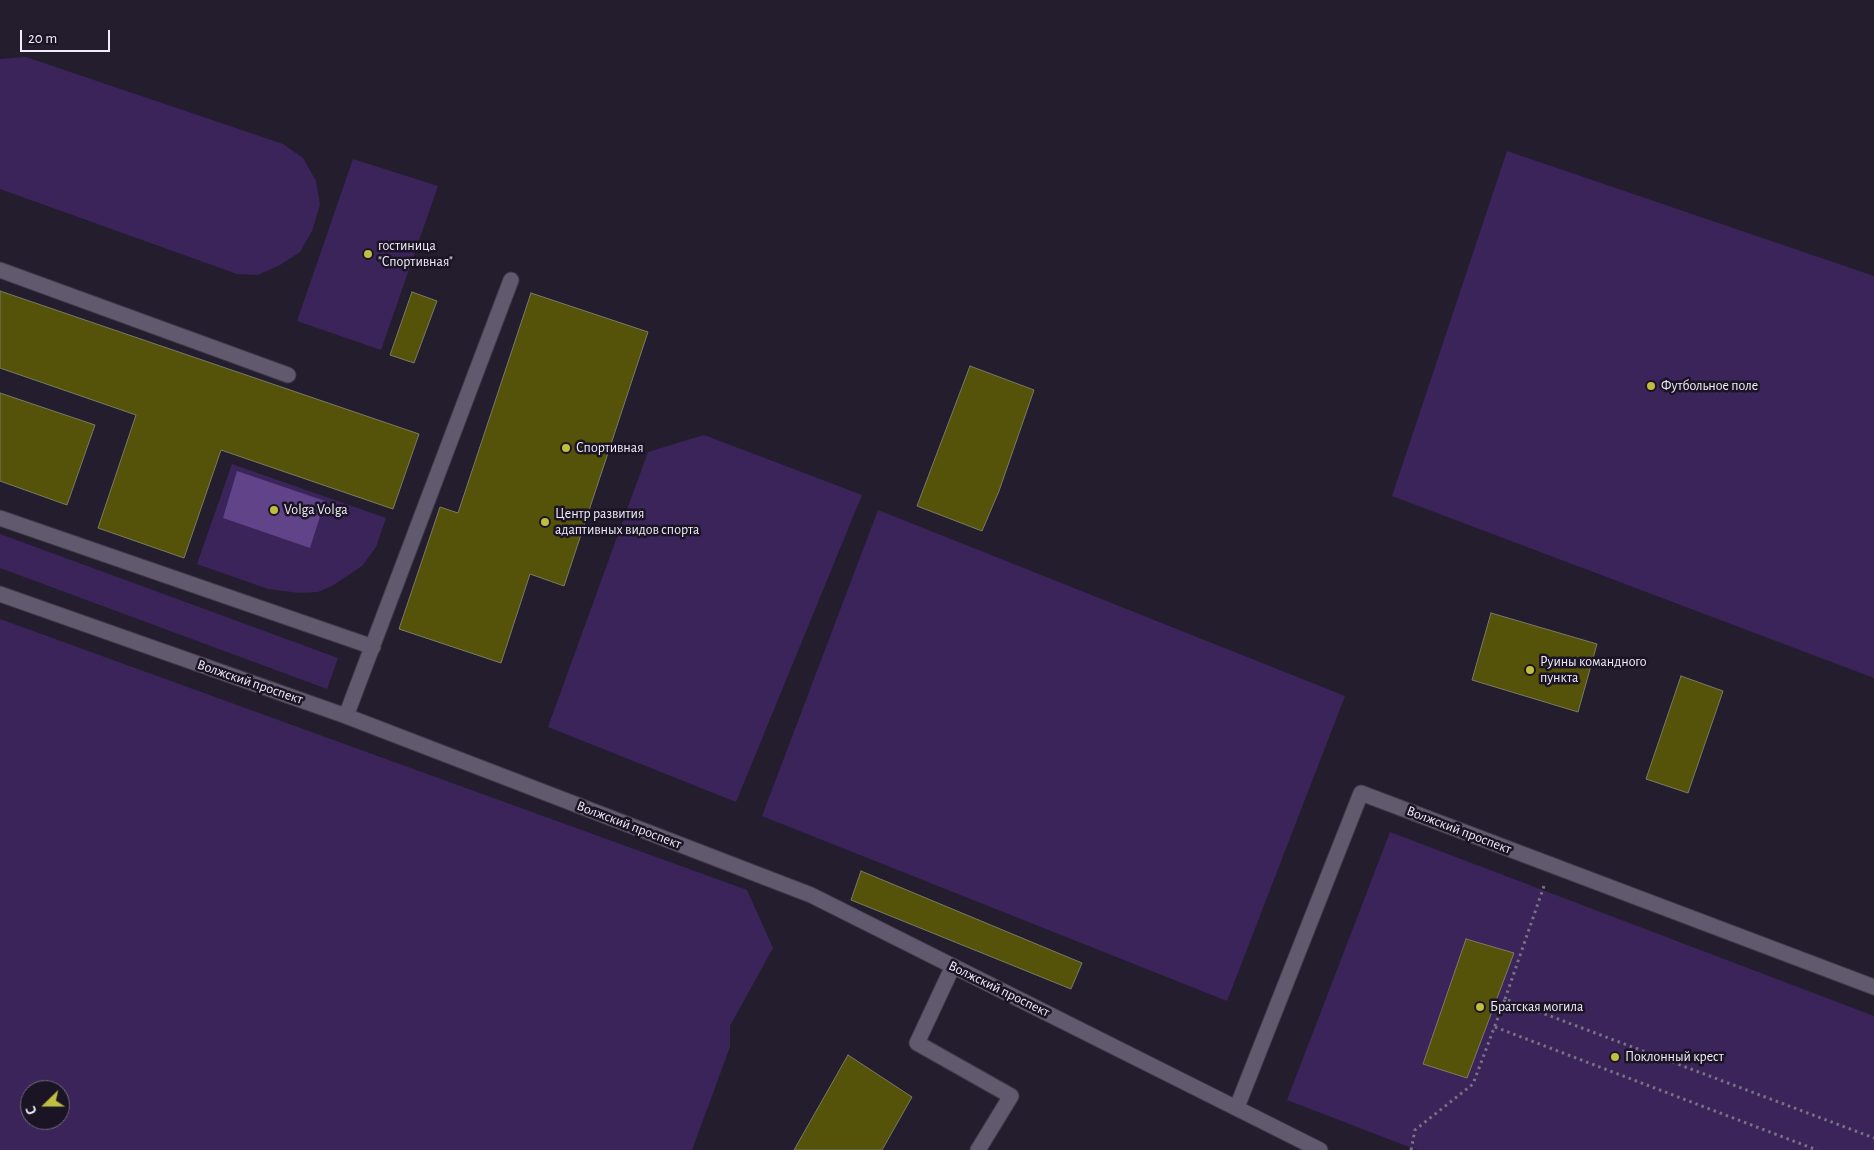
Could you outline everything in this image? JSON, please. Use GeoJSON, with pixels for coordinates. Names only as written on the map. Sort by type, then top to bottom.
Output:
{"type":"FeatureCollection","features":[{"type":"Feature","properties":{"kind":"street"},"geometry":{"type":"LineString","coordinates":[[0,270],[288,375]]}},
{"type":"Feature","properties":{"kind":"street"},"geometry":{"type":"LineString","coordinates":[[346,716],[511,280]]}},
{"type":"Feature","properties":{"kind":"street"},"geometry":{"type":"LineString","coordinates":[[0,518],[373,647]]}},
{"type":"Feature","properties":{"kind":"street","name":"Волжский проспект"},"geometry":{"type":"LineString","coordinates":[[0,594],[346,716],[812,895],[1320,1150]]}},
{"type":"Feature","properties":{"kind":"street","name":"Волжский проспект"},"geometry":{"type":"LineString","coordinates":[[1237,1107],[1361,793],[1874,987]]}},
{"type":"Feature","properties":{"kind":"street"},"geometry":{"type":"LineString","coordinates":[[953,966],[917,1043],[1011,1096],[978,1150]]}},
{"type":"Feature","properties":{"kind":"path"},"geometry":{"type":"LineString","coordinates":[[1411,1150],[1415,1130],[1473,1084],[1552,864]]}},
{"type":"Feature","properties":{"kind":"path"},"geometry":{"type":"LineString","coordinates":[[1505,999],[1874,1138]]}},
{"type":"Feature","properties":{"kind":"path"},"geometry":{"type":"LineString","coordinates":[[1495,1027],[1817,1150]]}},
{"type":"Feature","properties":{"kind":"shaded area"},"geometry":{"type":"Polygon","coordinates":[[[26,57],[283,144],[303,158],[316,181],[320,205],[312,231],[300,252],[280,265],[258,275],[237,274],[0,189],[0,59],[26,57]]]}},
{"type":"Feature","properties":{"kind":"shaded area","name":"Футбольное поле"},"geometry":{"type":"Polygon","coordinates":[[[1507,151],[1874,276],[1874,678],[1392,496],[1507,151]]]}},
{"type":"Feature","properties":{"kind":"shaded area","name":"гостиница \"Спортивная\""},"geometry":{"type":"Polygon","coordinates":[[[353,159],[438,186],[381,350],[297,321],[353,159]]]}},
{"type":"Feature","properties":{"kind":"shaded area"},"geometry":{"type":"Polygon","coordinates":[[[704,435],[862,495],[736,802],[548,727],[648,452],[704,435]]]}},
{"type":"Feature","properties":{"kind":"shaded area"},"geometry":{"type":"Polygon","coordinates":[[[232,464],[386,518],[376,547],[362,566],[332,586],[318,592],[299,593],[268,589],[197,564],[232,464]]]}},
{"type":"Feature","properties":{"kind":"shaded area","name":"Volga Volga"},"geometry":{"type":"Polygon","coordinates":[[[237,471],[325,501],[310,548],[223,518],[237,471]]]}},
{"type":"Feature","properties":{"kind":"shaded area"},"geometry":{"type":"Polygon","coordinates":[[[878,510],[1345,696],[1227,1001],[762,816],[878,510]]]}},
{"type":"Feature","properties":{"kind":"shaded area"},"geometry":{"type":"Polygon","coordinates":[[[0,534],[338,658],[327,689],[0,568],[0,534]]]}},
{"type":"Feature","properties":{"kind":"shaded area"},"geometry":{"type":"Polygon","coordinates":[[[0,619],[747,890],[773,948],[730,1026],[730,1047],[692,1150],[0,1150],[0,619]]]}},
{"type":"Feature","properties":{"kind":"shaded area"},"geometry":{"type":"Polygon","coordinates":[[[1390,832],[1874,1016],[1874,1150],[1417,1150],[1287,1100],[1390,832]]]}},
{"type":"Feature","properties":{"kind":"building"},"geometry":{"type":"Polygon","coordinates":[[[0,291],[419,434],[393,509],[221,450],[184,558],[98,528],[136,415],[0,368],[0,291]]]}},
{"type":"Feature","properties":{"kind":"building"},"geometry":{"type":"Polygon","coordinates":[[[412,292],[437,301],[414,363],[390,355],[412,292]]]}},
{"type":"Feature","properties":{"kind":"building"},"geometry":{"type":"Polygon","coordinates":[[[531,293],[648,332],[564,586],[530,574],[501,663],[399,629],[440,507],[458,513],[531,293]]]}},
{"type":"Feature","properties":{"kind":"building"},"geometry":{"type":"Polygon","coordinates":[[[970,366],[1034,390],[999,491],[982,531],[917,506],[970,366]]]}},
{"type":"Feature","properties":{"kind":"building"},"geometry":{"type":"Polygon","coordinates":[[[0,393],[95,425],[67,505],[0,481],[0,393]]]}},
{"type":"Feature","properties":{"kind":"building"},"geometry":{"type":"Polygon","coordinates":[[[1491,613],[1597,644],[1578,712],[1472,680],[1491,613]]]}},
{"type":"Feature","properties":{"kind":"building"},"geometry":{"type":"Polygon","coordinates":[[[1681,676],[1723,691],[1688,793],[1646,779],[1681,676]]]}},
{"type":"Feature","properties":{"kind":"building"},"geometry":{"type":"Polygon","coordinates":[[[861,871],[1082,963],[1071,989],[851,900],[861,871]]]}},
{"type":"Feature","properties":{"kind":"building"},"geometry":{"type":"Polygon","coordinates":[[[1466,939],[1514,953],[1467,1078],[1423,1064],[1466,939]]]}},
{"type":"Feature","properties":{"kind":"building"},"geometry":{"type":"Polygon","coordinates":[[[848,1055],[912,1097],[882,1150],[794,1150],[848,1055]]]}},
{"type":"Feature","properties":{"kind":"place","name":"гостиница \"Спортивная\""},"geometry":{"type":"Point","coordinates":[368,254]}},
{"type":"Feature","properties":{"kind":"place","name":"Футбольное поле"},"geometry":{"type":"Point","coordinates":[1651,386]}},
{"type":"Feature","properties":{"kind":"place","name":"Спортивная"},"geometry":{"type":"Point","coordinates":[566,448]}},
{"type":"Feature","properties":{"kind":"place","name":"Volga Volga"},"geometry":{"type":"Point","coordinates":[274,510]}},
{"type":"Feature","properties":{"kind":"place","name":"Центр развития адаптивных видов спорта"},"geometry":{"type":"Point","coordinates":[545,522]}},
{"type":"Feature","properties":{"kind":"place","name":"Руины командного пункта"},"geometry":{"type":"Point","coordinates":[1530,670]}},
{"type":"Feature","properties":{"kind":"place","name":"Братская могила"},"geometry":{"type":"Point","coordinates":[1480,1007]}},
{"type":"Feature","properties":{"kind":"place","name":"Поклонный крест"},"geometry":{"type":"Point","coordinates":[1615,1057]}}]}
